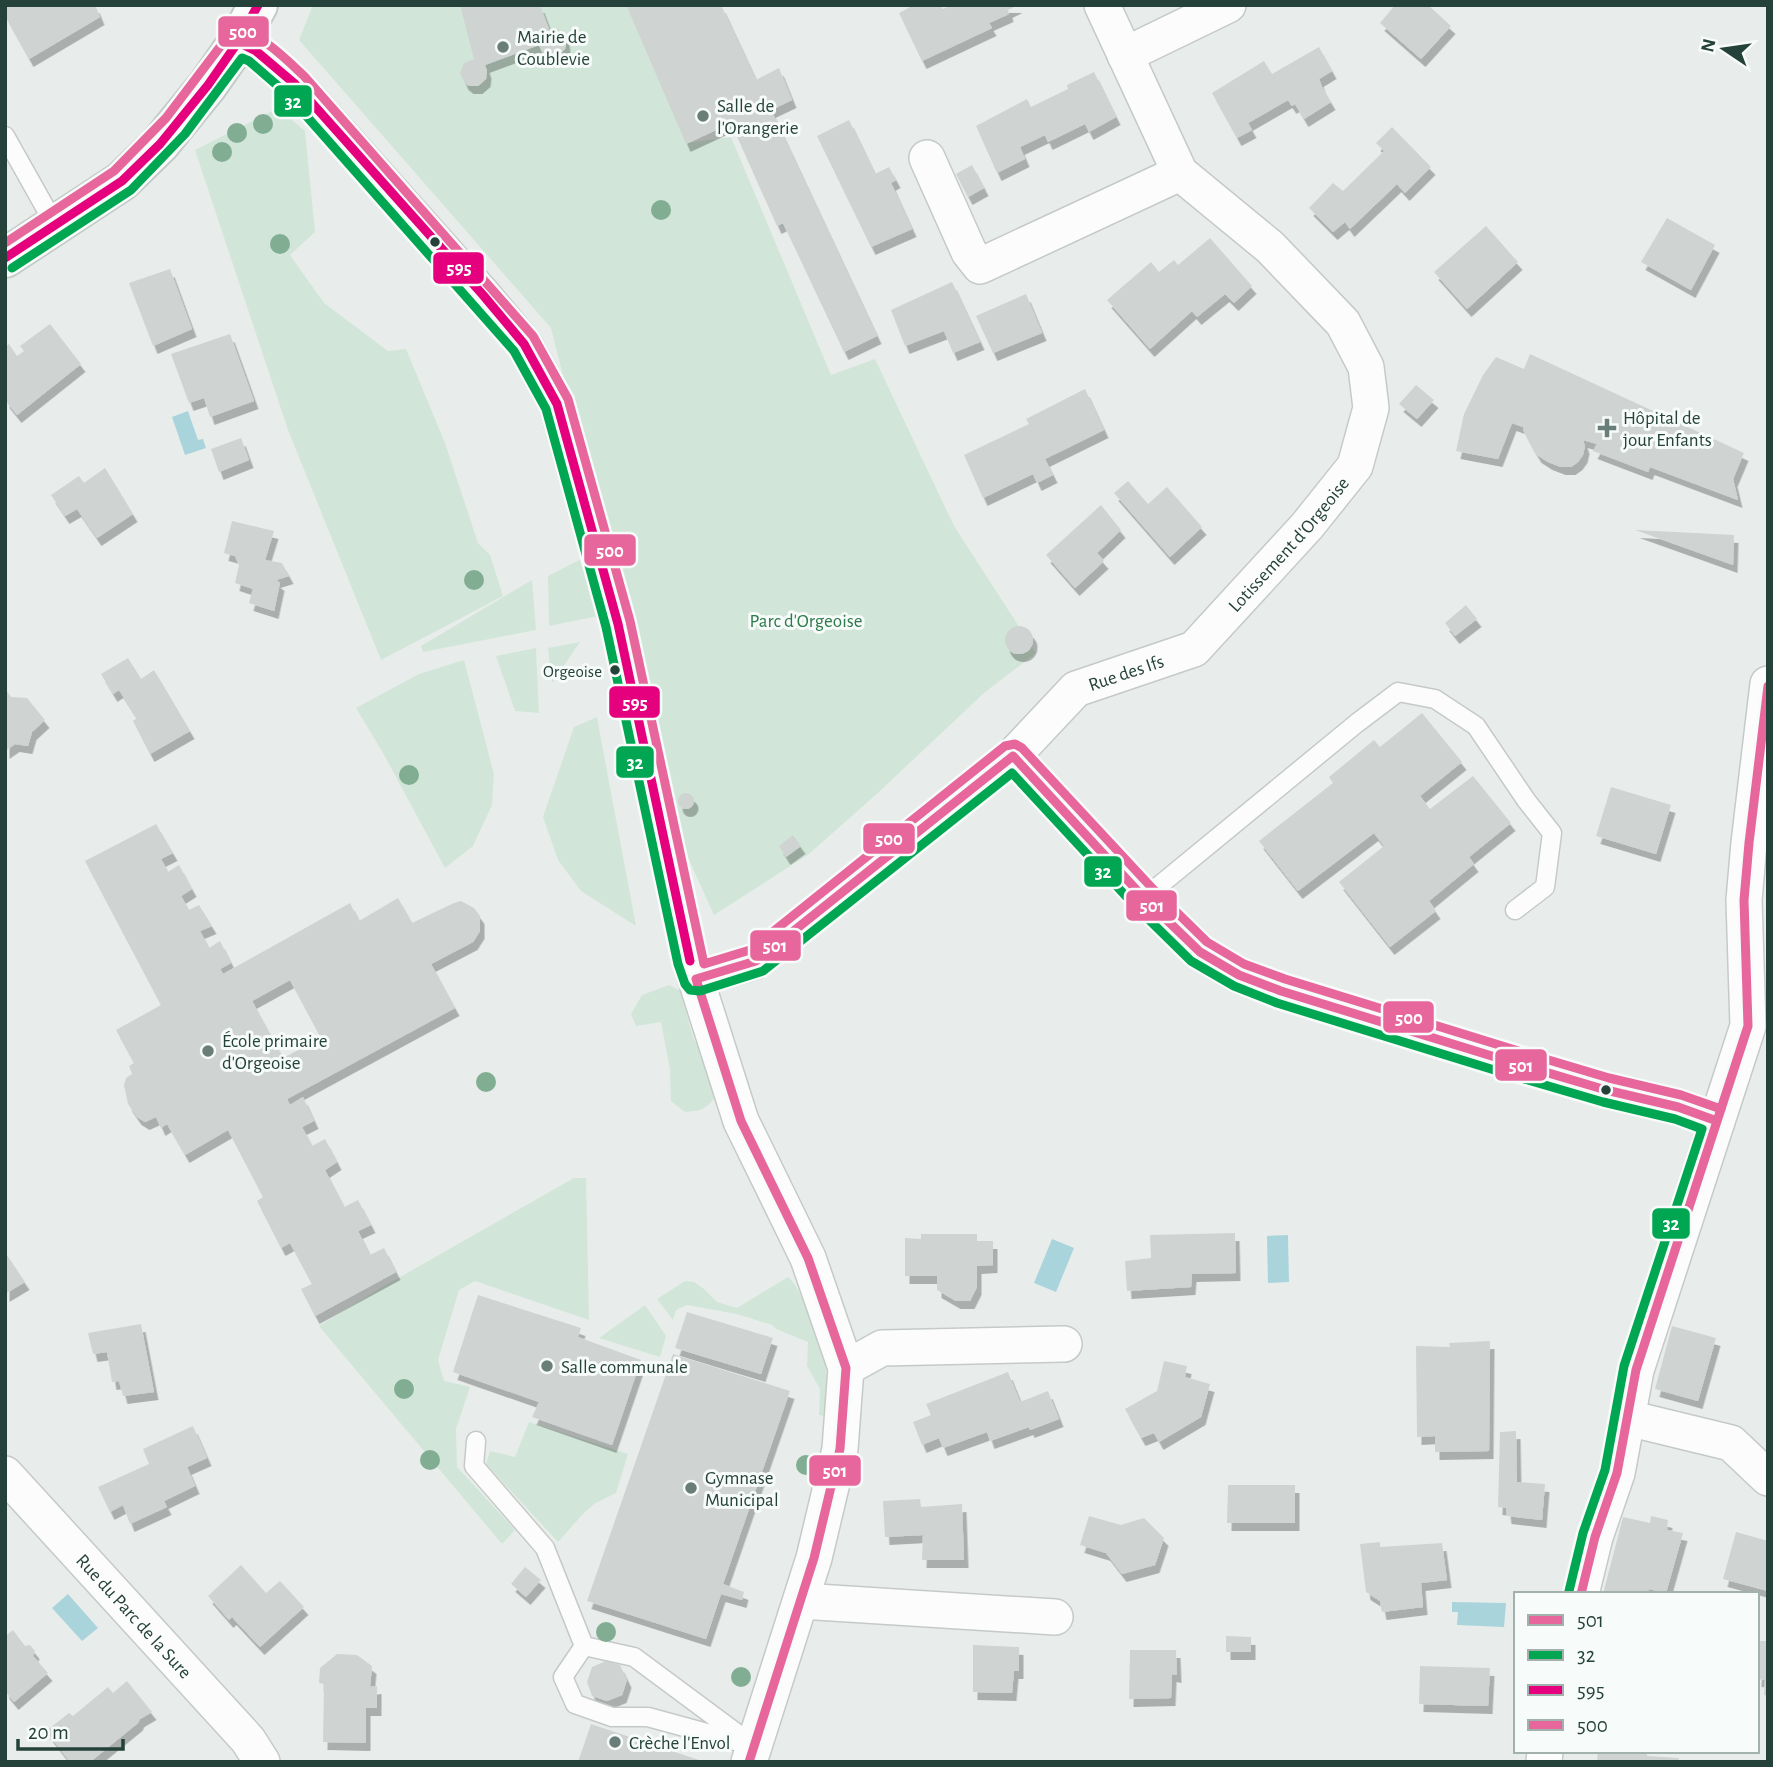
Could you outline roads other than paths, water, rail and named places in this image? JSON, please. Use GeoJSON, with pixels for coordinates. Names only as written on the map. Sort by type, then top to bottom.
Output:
{"type":"FeatureCollection","features":[{"type":"Feature","properties":{"kind":"main road"},"geometry":{"type":"LineString","coordinates":[[5,258],[122,181],[160,144],[208,85],[238,42],[258,5]]}},
{"type":"Feature","properties":{"kind":"street","name":"Lotissement d'Orgeoise"},"geometry":{"type":"LineString","coordinates":[[1102,5],[1180,173],[1270,247],[1343,323],[1366,367],[1371,408],[1355,466],[1307,526],[1194,649]]}},
{"type":"Feature","properties":{"kind":"street"},"geometry":{"type":"LineString","coordinates":[[1125,55],[1228,5]]}},
{"type":"Feature","properties":{"kind":"street"},"geometry":{"type":"LineString","coordinates":[[238,42],[256,51],[295,84],[483,295],[524,344],[557,404],[618,624],[687,949],[741,1121],[808,1258],[846,1368],[840,1449],[814,1558],[751,1754]]}},
{"type":"Feature","properties":{"kind":"street"},"geometry":{"type":"LineString","coordinates":[[927,158],[969,252],[981,266],[1180,173]]}},
{"type":"Feature","properties":{"kind":"street","name":"Rue des Ifs"},"geometry":{"type":"LineString","coordinates":[[696,979],[756,961],[1013,756],[1076,689],[1194,649]]}},
{"type":"Feature","properties":{"kind":"street"},"geometry":{"type":"LineString","coordinates":[[1581,1592],[1595,1537],[1618,1473],[1636,1370],[1748,1027],[1744,900],[1768,684]]}},
{"type":"Feature","properties":{"kind":"street"},"geometry":{"type":"LineString","coordinates":[[1013,756],[1144,898],[1200,952],[1239,975],[1281,991],[1508,1061],[1606,1090],[1678,1107],[1717,1121]]}},
{"type":"Feature","properties":{"kind":"street"},"geometry":{"type":"LineString","coordinates":[[846,1368],[882,1348],[1064,1344]]}},
{"type":"Feature","properties":{"kind":"street"},"geometry":{"type":"LineString","coordinates":[[1628,1418],[1731,1443],[1768,1478]]}},
{"type":"Feature","properties":{"kind":"street","name":"Rue du Parc de la Sure"},"geometry":{"type":"LineString","coordinates":[[5,1474],[248,1740],[262,1762]]}},
{"type":"Feature","properties":{"kind":"street"},"geometry":{"type":"LineString","coordinates":[[801,1601],[1055,1618]]}},
{"type":"Feature","properties":{"kind":"lane"},"geometry":{"type":"LineString","coordinates":[[5,136],[55,225]]}},
{"type":"Feature","properties":{"kind":"lane"},"geometry":{"type":"LineString","coordinates":[[1144,898],[1398,692],[1435,699],[1476,726],[1552,833],[1545,887],[1515,910]]}},
{"type":"Feature","properties":{"kind":"lane"},"geometry":{"type":"LineString","coordinates":[[476,1441],[474,1466],[545,1548],[584,1647]]}},
{"type":"Feature","properties":{"kind":"lane"},"geometry":{"type":"LineString","coordinates":[[584,1647],[634,1657],[751,1754]]}},
{"type":"Feature","properties":{"kind":"lane"},"geometry":{"type":"LineString","coordinates":[[584,1647],[563,1677],[575,1704],[612,1717],[648,1717],[751,1754]]}},
{"type":"Feature","properties":{"kind":"water"},"geometry":{"type":"Polygon","coordinates":[[[188,411],[198,440],[203,439],[206,448],[185,455],[172,417],[188,411]]]}},
{"type":"Feature","properties":{"kind":"water"},"geometry":{"type":"Polygon","coordinates":[[[1288,1235],[1289,1282],[1268,1283],[1267,1236],[1288,1235]]]}},
{"type":"Feature","properties":{"kind":"water"},"geometry":{"type":"Polygon","coordinates":[[[1052,1239],[1074,1248],[1056,1292],[1034,1283],[1052,1239]]]}},
{"type":"Feature","properties":{"kind":"water"},"geometry":{"type":"Polygon","coordinates":[[[68,1594],[98,1628],[82,1641],[52,1608],[68,1594]]]}},
{"type":"Feature","properties":{"kind":"water"},"geometry":{"type":"Polygon","coordinates":[[[1452,1602],[1506,1603],[1504,1627],[1457,1625],[1458,1612],[1452,1612],[1452,1602]]]}},
{"type":"Feature","properties":{"kind":"place","name":"Mairie de Coublevie"},"geometry":{"type":"Point","coordinates":[503,47]}},
{"type":"Feature","properties":{"kind":"place","name":"Salle de l'Orangerie"},"geometry":{"type":"Point","coordinates":[703,116]}},
{"type":"Feature","properties":{"kind":"place","name":"Hôpital de jour Enfants"},"geometry":{"type":"Point","coordinates":[1607,428]}},
{"type":"Feature","properties":{"kind":"place","name":"Orgeoise"},"geometry":{"type":"Point","coordinates":[615,670]}},
{"type":"Feature","properties":{"kind":"place","name":"École primaire d'Orgeoise"},"geometry":{"type":"Point","coordinates":[208,1051]}},
{"type":"Feature","properties":{"kind":"place","name":"Salle communale"},"geometry":{"type":"Point","coordinates":[547,1366]}},
{"type":"Feature","properties":{"kind":"place","name":"Gymnase Municipal"},"geometry":{"type":"Point","coordinates":[691,1488]}},
{"type":"Feature","properties":{"kind":"place","name":"Crèche l'Envol"},"geometry":{"type":"Point","coordinates":[615,1742]}},
{"type":"Feature","properties":{"kind":"park label","name":"Parc d'Orgeoise"},"geometry":{"type":"Point","coordinates":[806,620]}}]}
